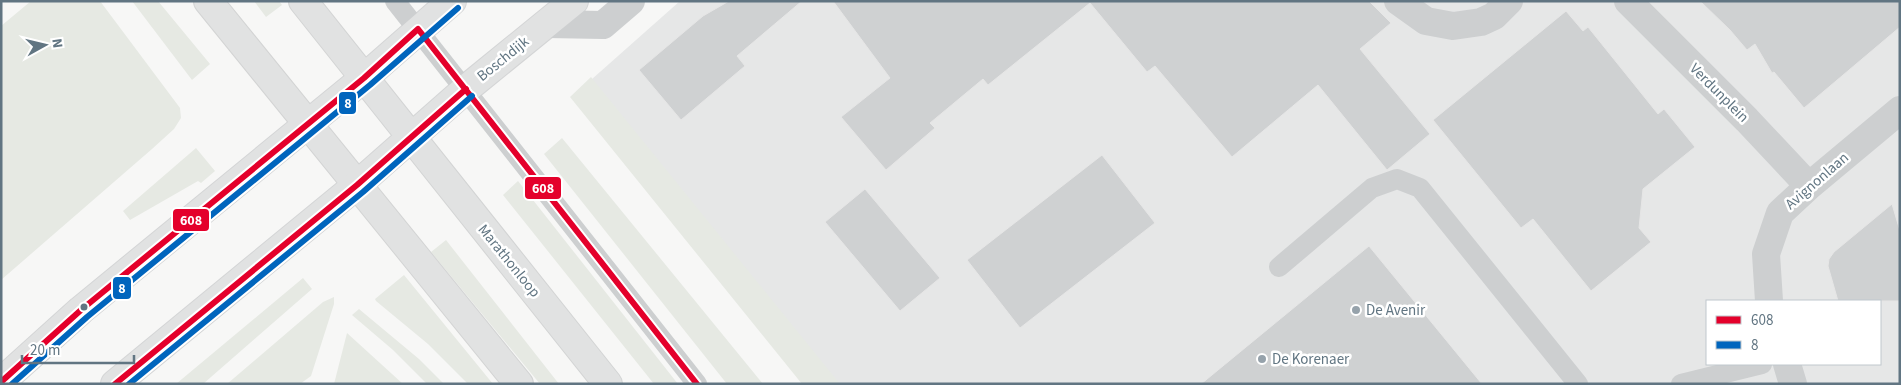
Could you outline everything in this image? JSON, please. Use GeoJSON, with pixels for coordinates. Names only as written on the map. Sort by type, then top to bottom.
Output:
{"type":"FeatureCollection","features":[{"type":"Feature","properties":{"kind":"main road"},"geometry":{"type":"LineString","coordinates":[[208,1],[519,384]]}},
{"type":"Feature","properties":{"kind":"main road","name":"Marathonloop"},"geometry":{"type":"LineString","coordinates":[[303,1],[608,384]]}},
{"type":"Feature","properties":{"kind":"main road"},"geometry":{"type":"LineString","coordinates":[[1,382],[81,310],[364,78],[452,1]]}},
{"type":"Feature","properties":{"kind":"main road","name":"Boschdijk"},"geometry":{"type":"LineString","coordinates":[[115,384],[357,185],[466,89],[574,1]]}},
{"type":"Feature","properties":{"kind":"street"},"geometry":{"type":"LineString","coordinates":[[547,24],[603,25],[632,1]]}},
{"type":"Feature","properties":{"kind":"street"},"geometry":{"type":"LineString","coordinates":[[1398,1],[1426,21],[1453,26],[1481,22],[1494,16],[1509,1]]}},
{"type":"Feature","properties":{"kind":"street","name":"Verdunplein"},"geometry":{"type":"LineString","coordinates":[[1628,1],[1747,120],[1809,186]]}},
{"type":"Feature","properties":{"kind":"street","name":"Avignonlaan"},"geometry":{"type":"LineString","coordinates":[[1770,300],[1766,254],[1780,213],[1809,186],[1900,110]]}},
{"type":"Feature","properties":{"kind":"street"},"geometry":{"type":"LineString","coordinates":[[1787,365],[1793,384]]}},
{"type":"Feature","properties":{"kind":"lane"},"geometry":{"type":"LineString","coordinates":[[395,1],[697,384]]}},
{"type":"Feature","properties":{"kind":"lane"},"geometry":{"type":"LineString","coordinates":[[1279,267],[1372,188],[1397,179],[1420,188],[1578,384]]}},
{"type":"Feature","properties":{"kind":"lane"},"geometry":{"type":"LineString","coordinates":[[1681,384],[1758,365]]}},
{"type":"Feature","properties":{"kind":"shaded area"},"geometry":{"type":"Polygon","coordinates":[[[31,1],[100,1],[180,108],[181,118],[174,129],[152,149],[1,280],[1,26],[31,1]]]}},
{"type":"Feature","properties":{"kind":"shaded area"},"geometry":{"type":"Polygon","coordinates":[[[132,1],[158,1],[210,64],[192,80],[132,1]]]}},
{"type":"Feature","properties":{"kind":"shaded area"},"geometry":{"type":"Polygon","coordinates":[[[254,1],[279,1],[282,5],[266,17],[254,1]]]}},
{"type":"Feature","properties":{"kind":"shaded area"},"geometry":{"type":"Polygon","coordinates":[[[680,1],[1900,1],[1900,384],[807,384],[574,95],[680,1]]]}},
{"type":"Feature","properties":{"kind":"shaded area"},"geometry":{"type":"Polygon","coordinates":[[[591,77],[840,384],[802,384],[570,97],[591,77]]]}},
{"type":"Feature","properties":{"kind":"shaded area"},"geometry":{"type":"Polygon","coordinates":[[[562,138],[763,384],[727,384],[544,154],[562,138]]]}},
{"type":"Feature","properties":{"kind":"shaded area"},"geometry":{"type":"Polygon","coordinates":[[[196,148],[215,171],[201,183],[198,181],[130,220],[123,211],[196,148]]]}},
{"type":"Feature","properties":{"kind":"shaded area"},"geometry":{"type":"Polygon","coordinates":[[[518,181],[678,384],[654,384],[503,195],[518,181]]]}},
{"type":"Feature","properties":{"kind":"shaded area"},"geometry":{"type":"Polygon","coordinates":[[[446,240],[559,384],[540,384],[431,252],[446,240]]]}},
{"type":"Feature","properties":{"kind":"shaded area"},"geometry":{"type":"Polygon","coordinates":[[[404,275],[493,384],[468,384],[428,344],[376,301],[375,299],[404,275]]]}},
{"type":"Feature","properties":{"kind":"shaded area"},"geometry":{"type":"Polygon","coordinates":[[[303,278],[312,289],[203,384],[176,384],[303,278]]]}},
{"type":"Feature","properties":{"kind":"shaded area"},"geometry":{"type":"Polygon","coordinates":[[[334,297],[334,304],[311,376],[300,384],[227,384],[323,302],[334,297]]]}},
{"type":"Feature","properties":{"kind":"shaded area"},"geometry":{"type":"Polygon","coordinates":[[[359,309],[419,359],[444,384],[427,384],[393,350],[352,315],[359,309]]]}},
{"type":"Feature","properties":{"kind":"shaded area"},"geometry":{"type":"Polygon","coordinates":[[[347,333],[403,384],[334,384],[347,333]]]}},
{"type":"Feature","properties":{"kind":"building"},"geometry":{"type":"Polygon","coordinates":[[[729,1],[802,1],[737,56],[745,66],[681,120],[639,70],[703,16],[729,1]]]}},
{"type":"Feature","properties":{"kind":"building"},"geometry":{"type":"Polygon","coordinates":[[[833,1],[1369,1],[1391,23],[1360,49],[1430,134],[1387,170],[1318,85],[1232,157],[1155,66],[1147,72],[1090,3],[988,85],[983,79],[930,123],[935,128],[886,170],[841,117],[890,78],[833,1]]]}},
{"type":"Feature","properties":{"kind":"building"},"geometry":{"type":"Polygon","coordinates":[[[1700,1],[1900,1],[1900,27],[1804,108],[1774,72],[1772,73],[1755,44],[1747,50],[1730,30],[1700,1]]]}},
{"type":"Feature","properties":{"kind":"building"},"geometry":{"type":"Polygon","coordinates":[[[1566,11],[1583,31],[1588,27],[1658,114],[1664,109],[1695,147],[1643,189],[1639,228],[1651,242],[1591,291],[1533,219],[1521,228],[1433,120],[1566,11]]]}},
{"type":"Feature","properties":{"kind":"building"},"geometry":{"type":"Polygon","coordinates":[[[1102,155],[1155,223],[1020,328],[967,260],[1102,155]]]}},
{"type":"Feature","properties":{"kind":"building"},"geometry":{"type":"Polygon","coordinates":[[[865,189],[940,278],[900,311],[825,222],[865,189]]]}},
{"type":"Feature","properties":{"kind":"building"},"geometry":{"type":"Polygon","coordinates":[[[1892,204],[1900,231],[1900,301],[1838,300],[1828,266],[1829,259],[1834,252],[1892,204]]]}},
{"type":"Feature","properties":{"kind":"building","name":"De Avenir"},"geometry":{"type":"Polygon","coordinates":[[[1369,246],[1482,384],[1201,384],[1369,246]]]}},
{"type":"Feature","properties":{"kind":"transit line","name":"8"},"geometry":{"type":"LineString","coordinates":[[12,384],[87,317],[370,85],[458,8]]}},
{"type":"Feature","properties":{"kind":"transit line","name":"608"},"geometry":{"type":"LineString","coordinates":[[1,382],[81,310],[364,78],[418,29],[697,384]]}},
{"type":"Feature","properties":{"kind":"transit line","name":"608"},"geometry":{"type":"LineString","coordinates":[[115,384],[357,185],[466,89]]}},
{"type":"Feature","properties":{"kind":"transit line","name":"8"},"geometry":{"type":"LineString","coordinates":[[129,384],[363,192],[472,96]]}},
{"type":"Feature","properties":{"kind":"place","name":"De Avenir"},"geometry":{"type":"Point","coordinates":[1356,310]}},
{"type":"Feature","properties":{"kind":"place","name":"De Korenaer"},"geometry":{"type":"Point","coordinates":[1262,359]}}]}
